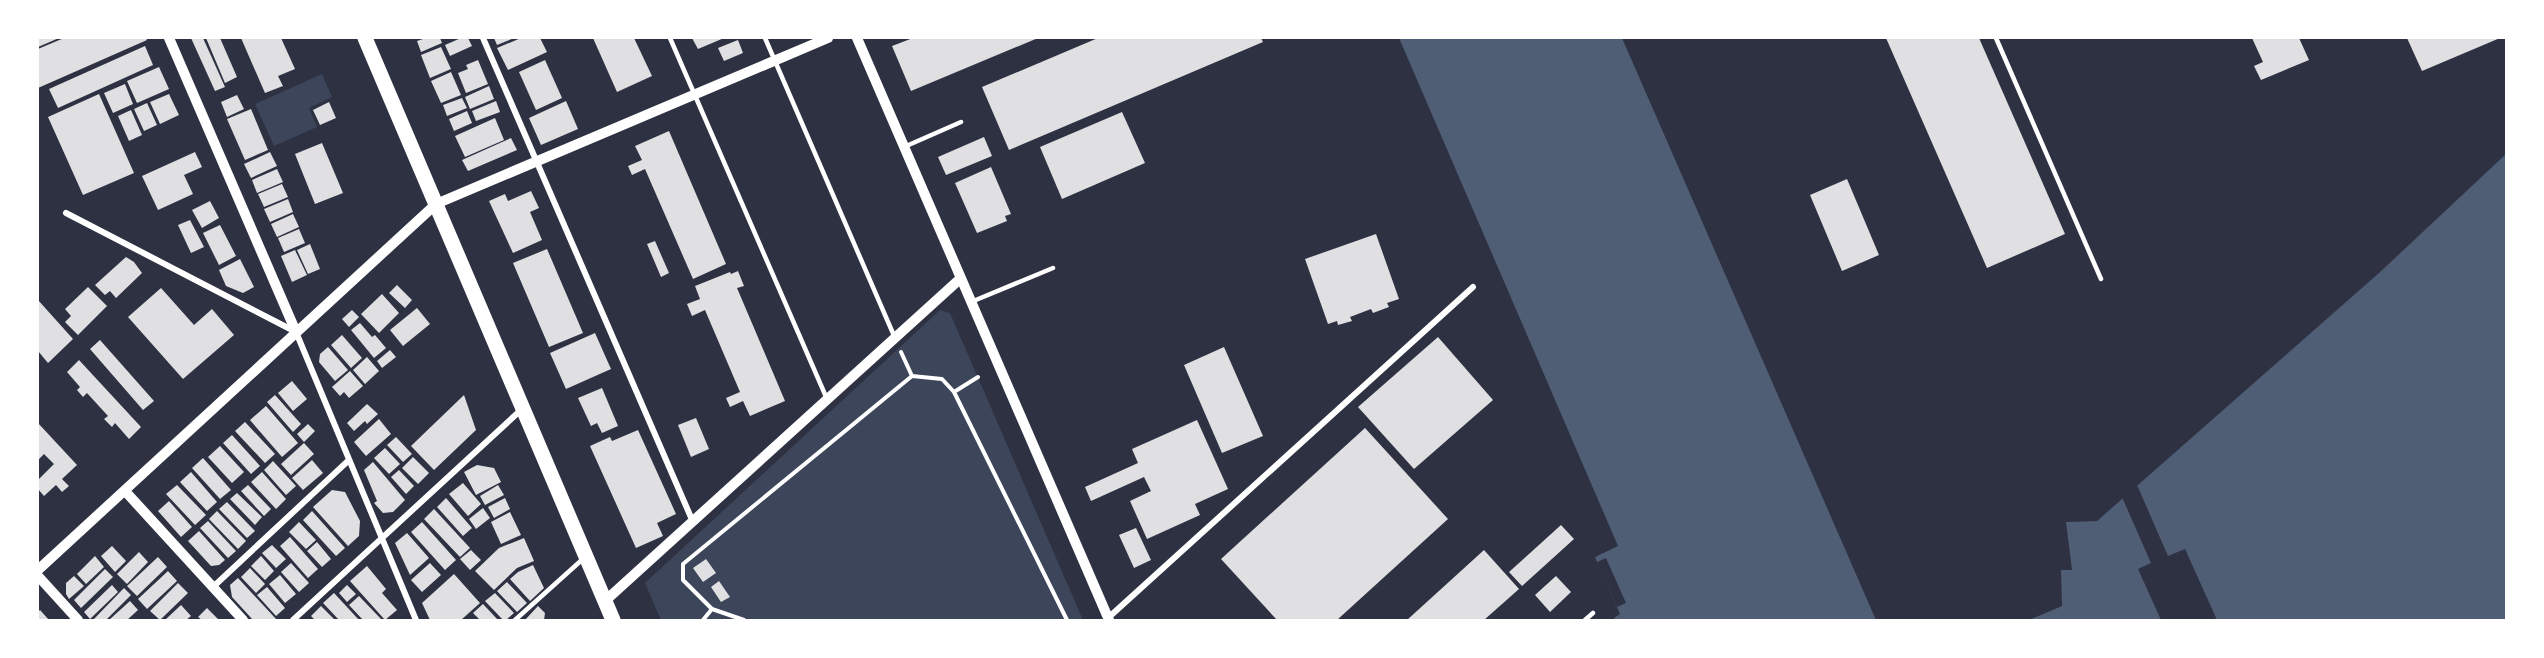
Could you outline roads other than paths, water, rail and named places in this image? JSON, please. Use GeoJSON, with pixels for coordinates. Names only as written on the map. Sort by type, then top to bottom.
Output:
{"type":"FeatureCollection","features":[{"type":"Feature","properties":{"kind":"main road"},"geometry":{"type":"LineString","coordinates":[[365,38],[613,621]]}},
{"type":"Feature","properties":{"kind":"street"},"geometry":{"type":"LineString","coordinates":[[169,38],[296,332],[416,621]]}},
{"type":"Feature","properties":{"kind":"street"},"geometry":{"type":"LineString","coordinates":[[483,38],[693,522]]}},
{"type":"Feature","properties":{"kind":"street"},"geometry":{"type":"LineString","coordinates":[[38,570],[436,204],[828,38]]}},
{"type":"Feature","properties":{"kind":"street"},"geometry":{"type":"LineString","coordinates":[[857,38],[1109,619],[1473,287]]}},
{"type":"Feature","properties":{"kind":"street"},"geometry":{"type":"LineString","coordinates":[[66,213],[296,332]]}},
{"type":"Feature","properties":{"kind":"street"},"geometry":{"type":"LineString","coordinates":[[605,602],[961,278]]}},
{"type":"Feature","properties":{"kind":"street"},"geometry":{"type":"LineString","coordinates":[[293,621],[522,408]]}},
{"type":"Feature","properties":{"kind":"street"},"geometry":{"type":"LineString","coordinates":[[213,587],[349,460]]}},
{"type":"Feature","properties":{"kind":"street"},"geometry":{"type":"LineString","coordinates":[[124,491],[243,621]]}},
{"type":"Feature","properties":{"kind":"street"},"geometry":{"type":"LineString","coordinates":[[38,576],[78,621]]}},
{"type":"Feature","properties":{"kind":"lane"},"geometry":{"type":"LineString","coordinates":[[670,38],[827,399]]}},
{"type":"Feature","properties":{"kind":"lane"},"geometry":{"type":"LineString","coordinates":[[765,38],[895,338]]}},
{"type":"Feature","properties":{"kind":"lane"},"geometry":{"type":"LineString","coordinates":[[1996,38],[2101,279]]}},
{"type":"Feature","properties":{"kind":"lane"},"geometry":{"type":"LineString","coordinates":[[904,147],[961,122]]}},
{"type":"Feature","properties":{"kind":"lane"},"geometry":{"type":"LineString","coordinates":[[971,302],[1053,268]]}},
{"type":"Feature","properties":{"kind":"lane"},"geometry":{"type":"LineString","coordinates":[[515,621],[586,556]]}},
{"type":"Feature","properties":{"kind":"lane"},"geometry":{"type":"LineString","coordinates":[[1585,621],[1593,613]]}}]}
